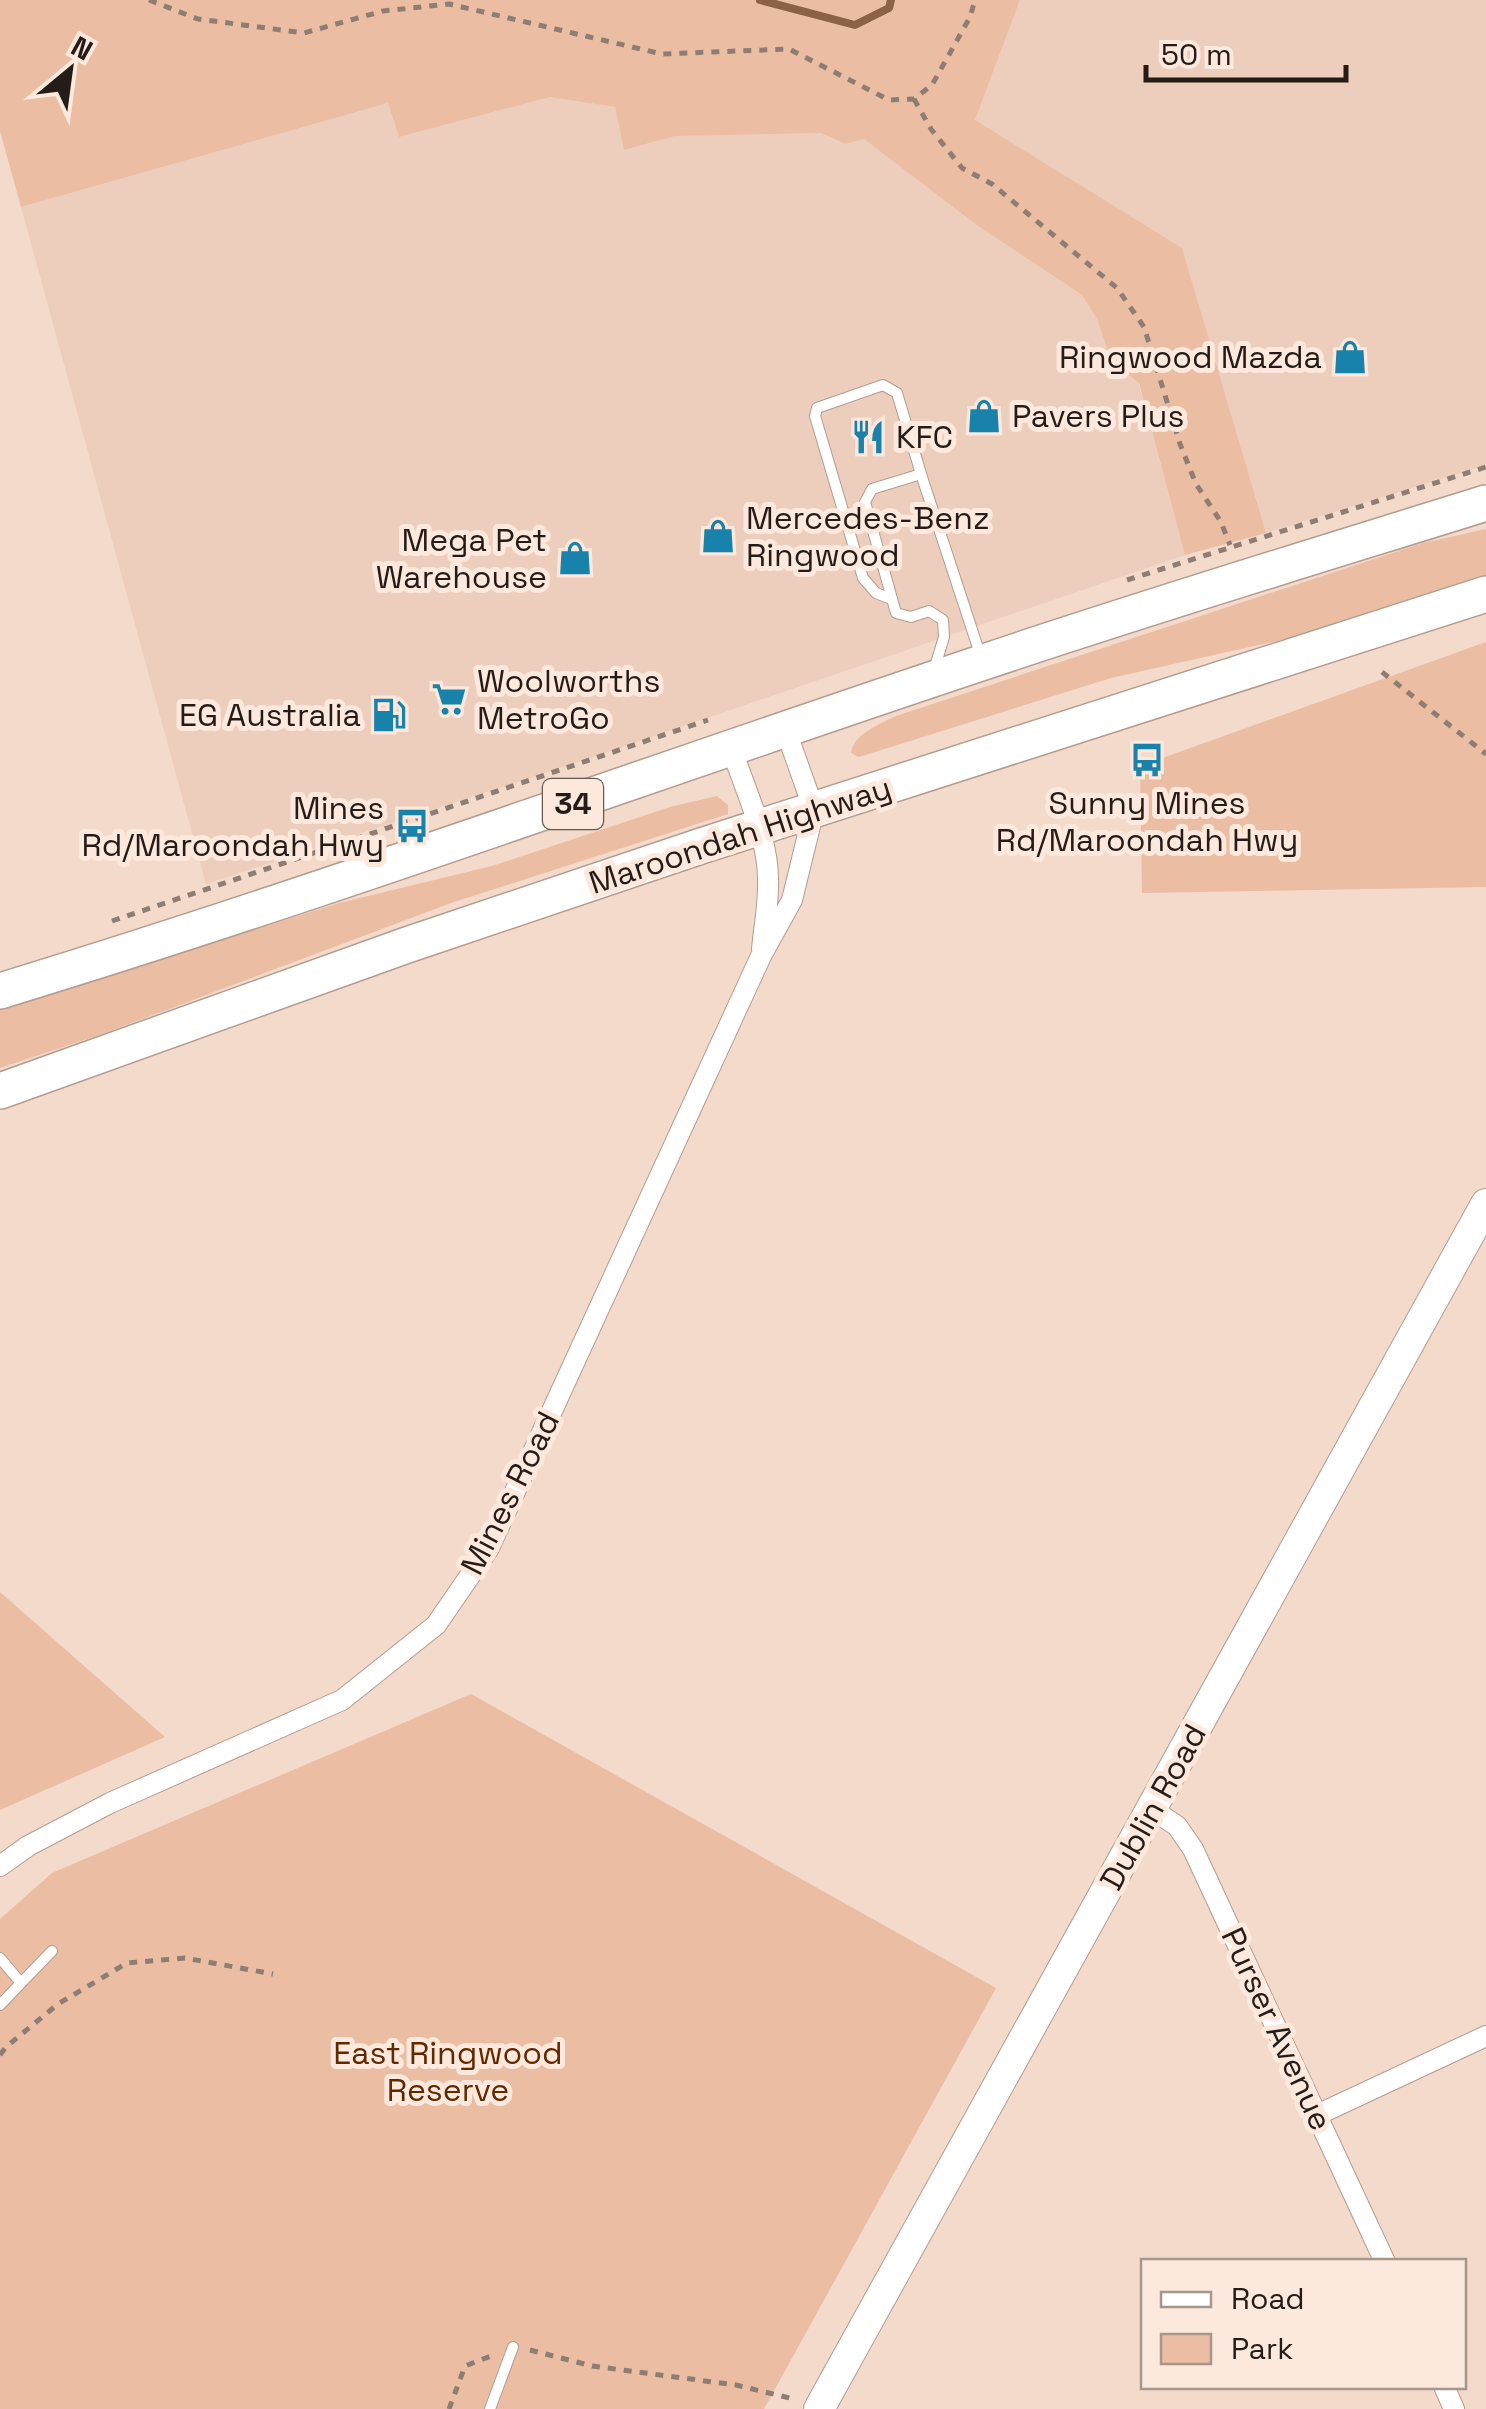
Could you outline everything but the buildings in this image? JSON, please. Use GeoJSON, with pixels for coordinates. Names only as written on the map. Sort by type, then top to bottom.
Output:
{"type":"FeatureCollection","features":[{"type":"Feature","properties":{"kind":"highway","name":"34"},"geometry":{"type":"LineString","coordinates":[[0,991],[174,938],[982,662],[1486,502]]}},
{"type":"Feature","properties":{"kind":"highway","name":"Maroondah Highway"},"geometry":{"type":"LineString","coordinates":[[0,1091],[407,945],[758,826],[1486,594]]}},
{"type":"Feature","properties":{"kind":"main road","name":"Dublin Road"},"geometry":{"type":"LineString","coordinates":[[820,2407],[1486,1204]]}},
{"type":"Feature","properties":{"kind":"street"},"geometry":{"type":"LineString","coordinates":[[786,732],[814,810]]}},
{"type":"Feature","properties":{"kind":"street","name":"Mines Road"},"geometry":{"type":"LineString","coordinates":[[732,750],[758,826],[769,883],[761,956]]}},
{"type":"Feature","properties":{"kind":"street","name":"Mines Road"},"geometry":{"type":"LineString","coordinates":[[0,1866],[28,1846],[110,1803],[342,1700],[436,1625],[488,1548],[761,956],[792,900],[814,810]]}},
{"type":"Feature","properties":{"kind":"street","name":"Purser Avenue"},"geometry":{"type":"LineString","coordinates":[[1152,1808],[1177,1826],[1192,1849],[1384,2259]]}},
{"type":"Feature","properties":{"kind":"street"},"geometry":{"type":"LineString","coordinates":[[1317,2115],[1486,2036]]}},
{"type":"Feature","properties":{"kind":"lane"},"geometry":{"type":"LineString","coordinates":[[891,600],[876,593],[862,578],[815,416],[816,408],[883,385],[897,393],[982,662]]}},
{"type":"Feature","properties":{"kind":"lane"},"geometry":{"type":"LineString","coordinates":[[921,474],[872,489],[865,502],[896,612],[911,617],[928,611],[943,620],[944,637],[931,681]]}},
{"type":"Feature","properties":{"kind":"lane"},"geometry":{"type":"LineString","coordinates":[[0,2004],[52,1951]]}},
{"type":"Feature","properties":{"kind":"lane"},"geometry":{"type":"LineString","coordinates":[[0,1958],[22,1984]]}},
{"type":"Feature","properties":{"kind":"lane"},"geometry":{"type":"LineString","coordinates":[[490,2409],[514,2347]]}},
{"type":"Feature","properties":{"kind":"path"},"geometry":{"type":"LineString","coordinates":[[149,0],[198,19],[304,33],[383,11],[448,4],[662,54],[789,49],[889,100],[914,99],[932,86],[970,17],[975,0]]}},
{"type":"Feature","properties":{"kind":"path"},"geometry":{"type":"LineString","coordinates":[[914,99],[931,130],[962,168],[992,184],[1117,288],[1144,327],[1196,484],[1230,546]]}},
{"type":"Feature","properties":{"kind":"path"},"geometry":{"type":"LineString","coordinates":[[1382,672],[1486,754]]}},
{"type":"Feature","properties":{"kind":"path"},"geometry":{"type":"LineString","coordinates":[[0,2055],[58,2004],[127,1964],[184,1958],[273,1974]]}},
{"type":"Feature","properties":{"kind":"path"},"geometry":{"type":"LineString","coordinates":[[449,2409],[465,2366],[514,2347],[592,2366],[736,2385],[820,2407]]}},
{"type":"Feature","properties":{"kind":"shaded area","name":"Ringwood Mazda"},"geometry":{"type":"Polygon","coordinates":[[[1020,0],[1486,0],[1486,465],[1266,533],[1182,248],[975,120],[1020,0]]]}},
{"type":"Feature","properties":{"kind":"shaded area"},"geometry":{"type":"Polygon","coordinates":[[[550,97],[615,107],[624,150],[675,136],[821,133],[846,144],[864,139],[978,226],[1082,295],[1097,319],[1111,360],[1138,382],[1185,555],[206,884],[21,207],[388,103],[399,137],[550,97]]]}},
{"type":"Feature","properties":{"kind":"green space"},"geometry":{"type":"Polygon","coordinates":[[[0,0],[1020,0],[975,120],[1182,248],[1266,533],[1185,555],[1139,383],[1111,360],[1097,319],[1082,295],[978,226],[864,139],[846,144],[821,133],[675,136],[624,150],[615,107],[550,97],[399,137],[388,103],[21,207],[0,131],[0,0]]]}},
{"type":"Feature","properties":{"kind":"green space"},"geometry":{"type":"Polygon","coordinates":[[[1486,529],[1486,575],[1308,634],[1111,678],[859,757],[851,753],[862,735],[896,716],[1423,543],[1486,529]]]}},
{"type":"Feature","properties":{"kind":"green space"},"geometry":{"type":"Polygon","coordinates":[[[1486,642],[1486,887],[1142,893],[1140,766],[1486,642]]]}},
{"type":"Feature","properties":{"kind":"green space"},"geometry":{"type":"Polygon","coordinates":[[[717,796],[728,805],[728,814],[451,903],[105,1033],[0,1068],[0,1010],[339,903],[492,866],[670,807],[717,796]]]}},
{"type":"Feature","properties":{"kind":"green space"},"geometry":{"type":"Polygon","coordinates":[[[0,1592],[165,1737],[0,1810],[0,1592]]]}},
{"type":"Feature","properties":{"kind":"green space","name":"East Ringwood Reserve"},"geometry":{"type":"Polygon","coordinates":[[[471,1694],[996,1988],[764,2409],[0,2409],[0,1919],[52,1873],[471,1694]]]}},
{"type":"Feature","properties":{"kind":"waterway"},"geometry":{"type":"LineString","coordinates":[[760,0],[855,25],[889,8],[891,0]]}},
{"type":"Feature","properties":{"kind":"place","name":"Ringwood Mazda"},"geometry":{"type":"Point","coordinates":[1350,357]}},
{"type":"Feature","properties":{"kind":"place","name":"Pavers Plus"},"geometry":{"type":"Point","coordinates":[984,416]}},
{"type":"Feature","properties":{"kind":"place","name":"KFC"},"geometry":{"type":"Point","coordinates":[868,437]}},
{"type":"Feature","properties":{"kind":"place","name":"Mercedes-Benz Ringwood"},"geometry":{"type":"Point","coordinates":[718,536]}},
{"type":"Feature","properties":{"kind":"place","name":"Mega Pet Warehouse"},"geometry":{"type":"Point","coordinates":[575,558]}},
{"type":"Feature","properties":{"kind":"place","name":"Woolworths MetroGo"},"geometry":{"type":"Point","coordinates":[449,699]}},
{"type":"Feature","properties":{"kind":"place","name":"EG Australia"},"geometry":{"type":"Point","coordinates":[389,715]}},
{"type":"Feature","properties":{"kind":"place","name":"Sunny Mines Rd/Maroondah Hwy"},"geometry":{"type":"Point","coordinates":[1147,760]}},
{"type":"Feature","properties":{"kind":"place","name":"Mines Rd/Maroondah Hwy"},"geometry":{"type":"Point","coordinates":[412,826]}}]}
